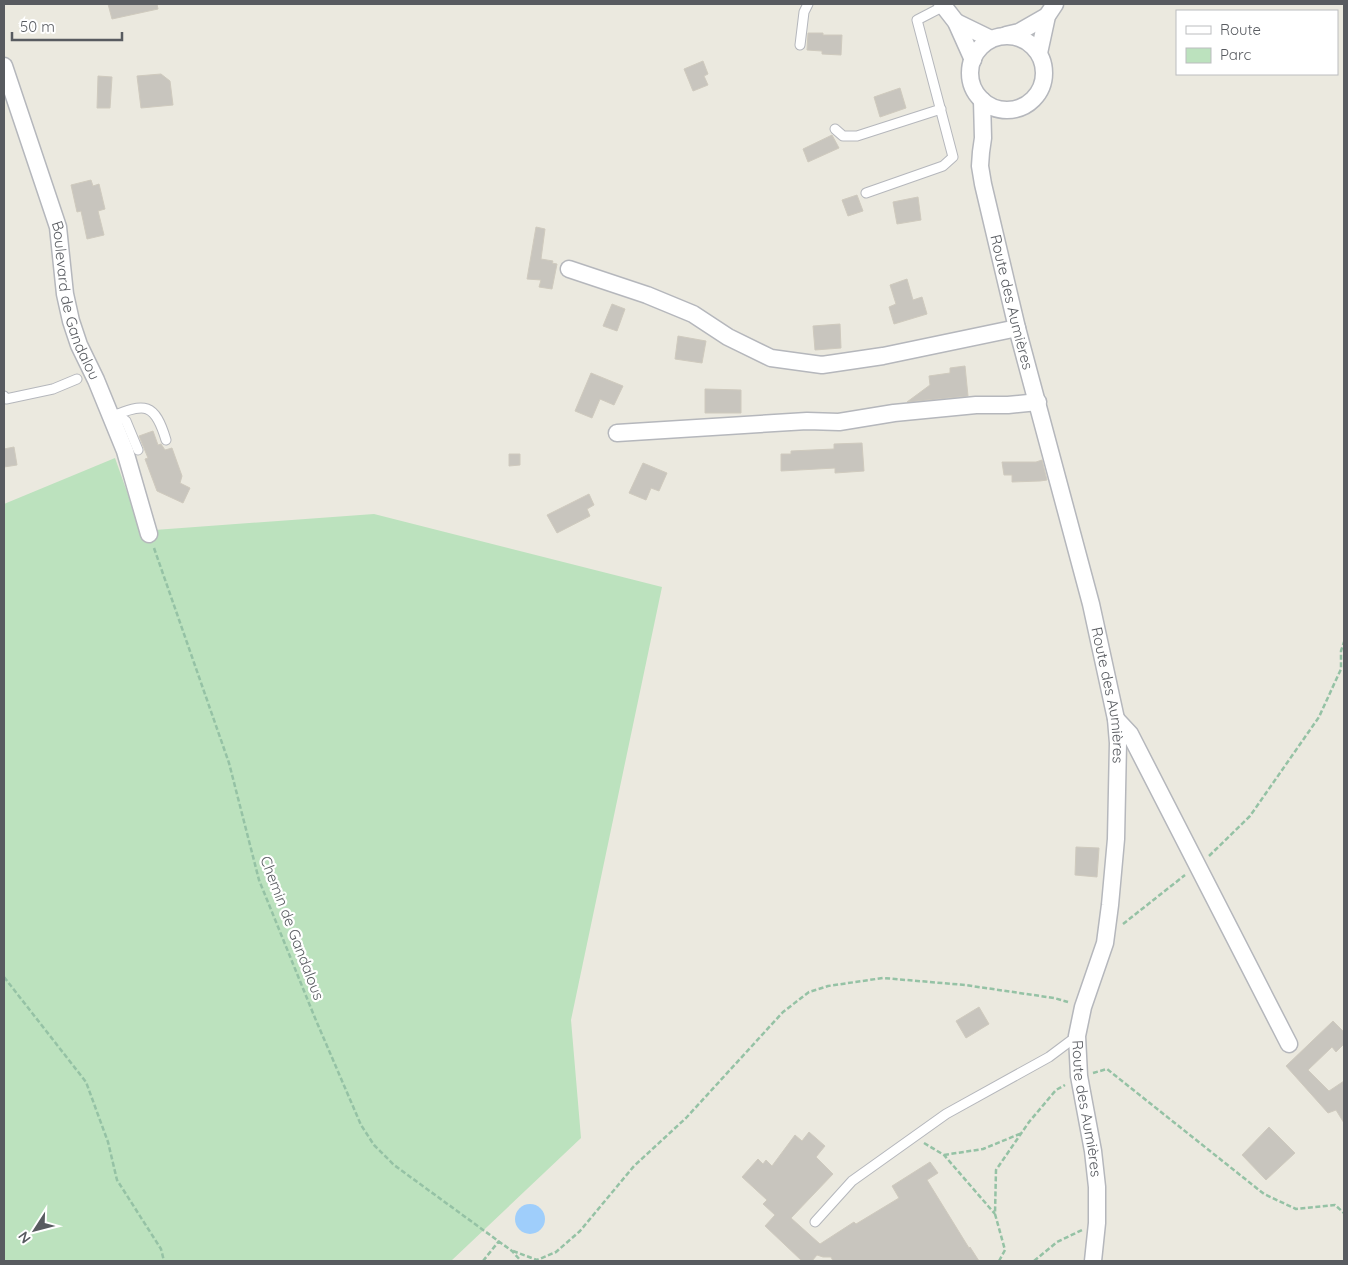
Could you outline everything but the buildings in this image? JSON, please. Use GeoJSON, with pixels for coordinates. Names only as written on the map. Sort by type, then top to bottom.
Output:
{"type":"FeatureCollection","features":[{"type":"Feature","properties":{"kind":"street"},"geometry":{"type":"LineString","coordinates":[[943,5],[956,22],[973,60]]}},
{"type":"Feature","properties":{"kind":"street"},"geometry":{"type":"LineString","coordinates":[[1011,110],[996,108],[982,100],[975,92],[970,70],[973,60],[977,51],[998,38],[1019,32],[1051,10]]}},
{"type":"Feature","properties":{"kind":"street"},"geometry":{"type":"LineString","coordinates":[[1039,53],[1051,10]]}},
{"type":"Feature","properties":{"kind":"street"},"geometry":{"type":"LineString","coordinates":[[956,22],[998,38],[1015,36],[1024,40],[1039,53],[1044,65],[1044,77],[1040,89],[1033,100],[1011,110],[983,138]]}},
{"type":"Feature","properties":{"kind":"street","name":"Boulevard de Gandalou"},"geometry":{"type":"LineString","coordinates":[[4,66],[58,227],[65,294],[71,320],[79,345],[114,415],[149,534]]}},
{"type":"Feature","properties":{"kind":"street","name":"Route des Aumières"},"geometry":{"type":"LineString","coordinates":[[982,100],[983,138],[980,159],[983,184],[1017,328],[1091,604],[1116,719],[1118,742],[1116,839],[1105,943],[1083,1007],[1077,1036],[1079,1076],[1094,1152],[1097,1187],[1094,1261]]}},
{"type":"Feature","properties":{"kind":"street"},"geometry":{"type":"LineString","coordinates":[[569,268],[647,295],[693,314],[728,337],[771,358],[822,364],[883,356],[1017,328]]}},
{"type":"Feature","properties":{"kind":"street"},"geometry":{"type":"LineString","coordinates":[[617,433],[807,421],[839,422],[894,413],[976,404],[1008,405],[1038,402]]}},
{"type":"Feature","properties":{"kind":"street"},"geometry":{"type":"LineString","coordinates":[[1116,719],[1130,734],[1289,1044]]}},
{"type":"Feature","properties":{"kind":"lane"},"geometry":{"type":"LineString","coordinates":[[800,45],[804,12],[808,4]]}},
{"type":"Feature","properties":{"kind":"lane"},"geometry":{"type":"LineString","coordinates":[[866,192],[942,166],[953,157],[917,20],[943,5]]}},
{"type":"Feature","properties":{"kind":"lane"},"geometry":{"type":"LineString","coordinates":[[835,129],[843,136],[857,136],[941,109]]}},
{"type":"Feature","properties":{"kind":"lane"},"geometry":{"type":"LineString","coordinates":[[5,399],[52,389],[77,379]]}},
{"type":"Feature","properties":{"kind":"lane"},"geometry":{"type":"LineString","coordinates":[[114,415],[126,410],[145,407],[152,411],[162,424],[166,440]]}},
{"type":"Feature","properties":{"kind":"lane"},"geometry":{"type":"LineString","coordinates":[[114,415],[126,421],[138,450]]}},
{"type":"Feature","properties":{"kind":"lane"},"geometry":{"type":"LineString","coordinates":[[815,1222],[852,1181],[946,1114],[1049,1057],[1077,1036]]}},
{"type":"Feature","properties":{"kind":"path","name":"Chemin de Gandalous"},"geometry":{"type":"LineString","coordinates":[[149,534],[229,763],[259,880],[361,1125],[374,1146],[394,1165],[512,1251],[521,1261]]}},
{"type":"Feature","properties":{"kind":"path"},"geometry":{"type":"LineString","coordinates":[[1105,943],[1126,921],[1197,866],[1250,816],[1319,717],[1341,669],[1341,651],[1344,642]]}},
{"type":"Feature","properties":{"kind":"path"},"geometry":{"type":"LineString","coordinates":[[4,977],[86,1082],[108,1142],[117,1180],[161,1249],[164,1261]]}},
{"type":"Feature","properties":{"kind":"path"},"geometry":{"type":"LineString","coordinates":[[512,1251],[537,1260],[556,1252],[580,1231],[634,1166],[686,1118],[783,1012],[810,992],[828,986],[883,978],[965,985],[1054,998],[1083,1007]]}},
{"type":"Feature","properties":{"kind":"path"},"geometry":{"type":"LineString","coordinates":[[999,1261],[1006,1250],[995,1214],[996,1170],[1022,1132],[1056,1090],[1079,1076],[1106,1070],[1264,1194],[1296,1209],[1335,1205],[1344,1213]]}},
{"type":"Feature","properties":{"kind":"path"},"geometry":{"type":"LineString","coordinates":[[944,1155],[983,1149],[1022,1132]]}},
{"type":"Feature","properties":{"kind":"path"},"geometry":{"type":"LineString","coordinates":[[914,1138],[944,1155],[995,1214]]}},
{"type":"Feature","properties":{"kind":"path"},"geometry":{"type":"LineString","coordinates":[[1034,1261],[1057,1242],[1097,1222]]}},
{"type":"Feature","properties":{"kind":"path"},"geometry":{"type":"LineString","coordinates":[[483,1261],[498,1241]]}},
{"type":"Feature","properties":{"kind":"green space"},"geometry":{"type":"Polygon","coordinates":[[[115,458],[141,531],[374,514],[662,587],[571,1020],[581,1138],[451,1261],[4,1261],[4,504],[115,458]]]}},
{"type":"Feature","properties":{"kind":"water"},"geometry":{"type":"Polygon","coordinates":[[[530,1204],[541,1208],[545,1219],[541,1230],[530,1234],[519,1230],[515,1219],[519,1208],[530,1204]]]}}]}
